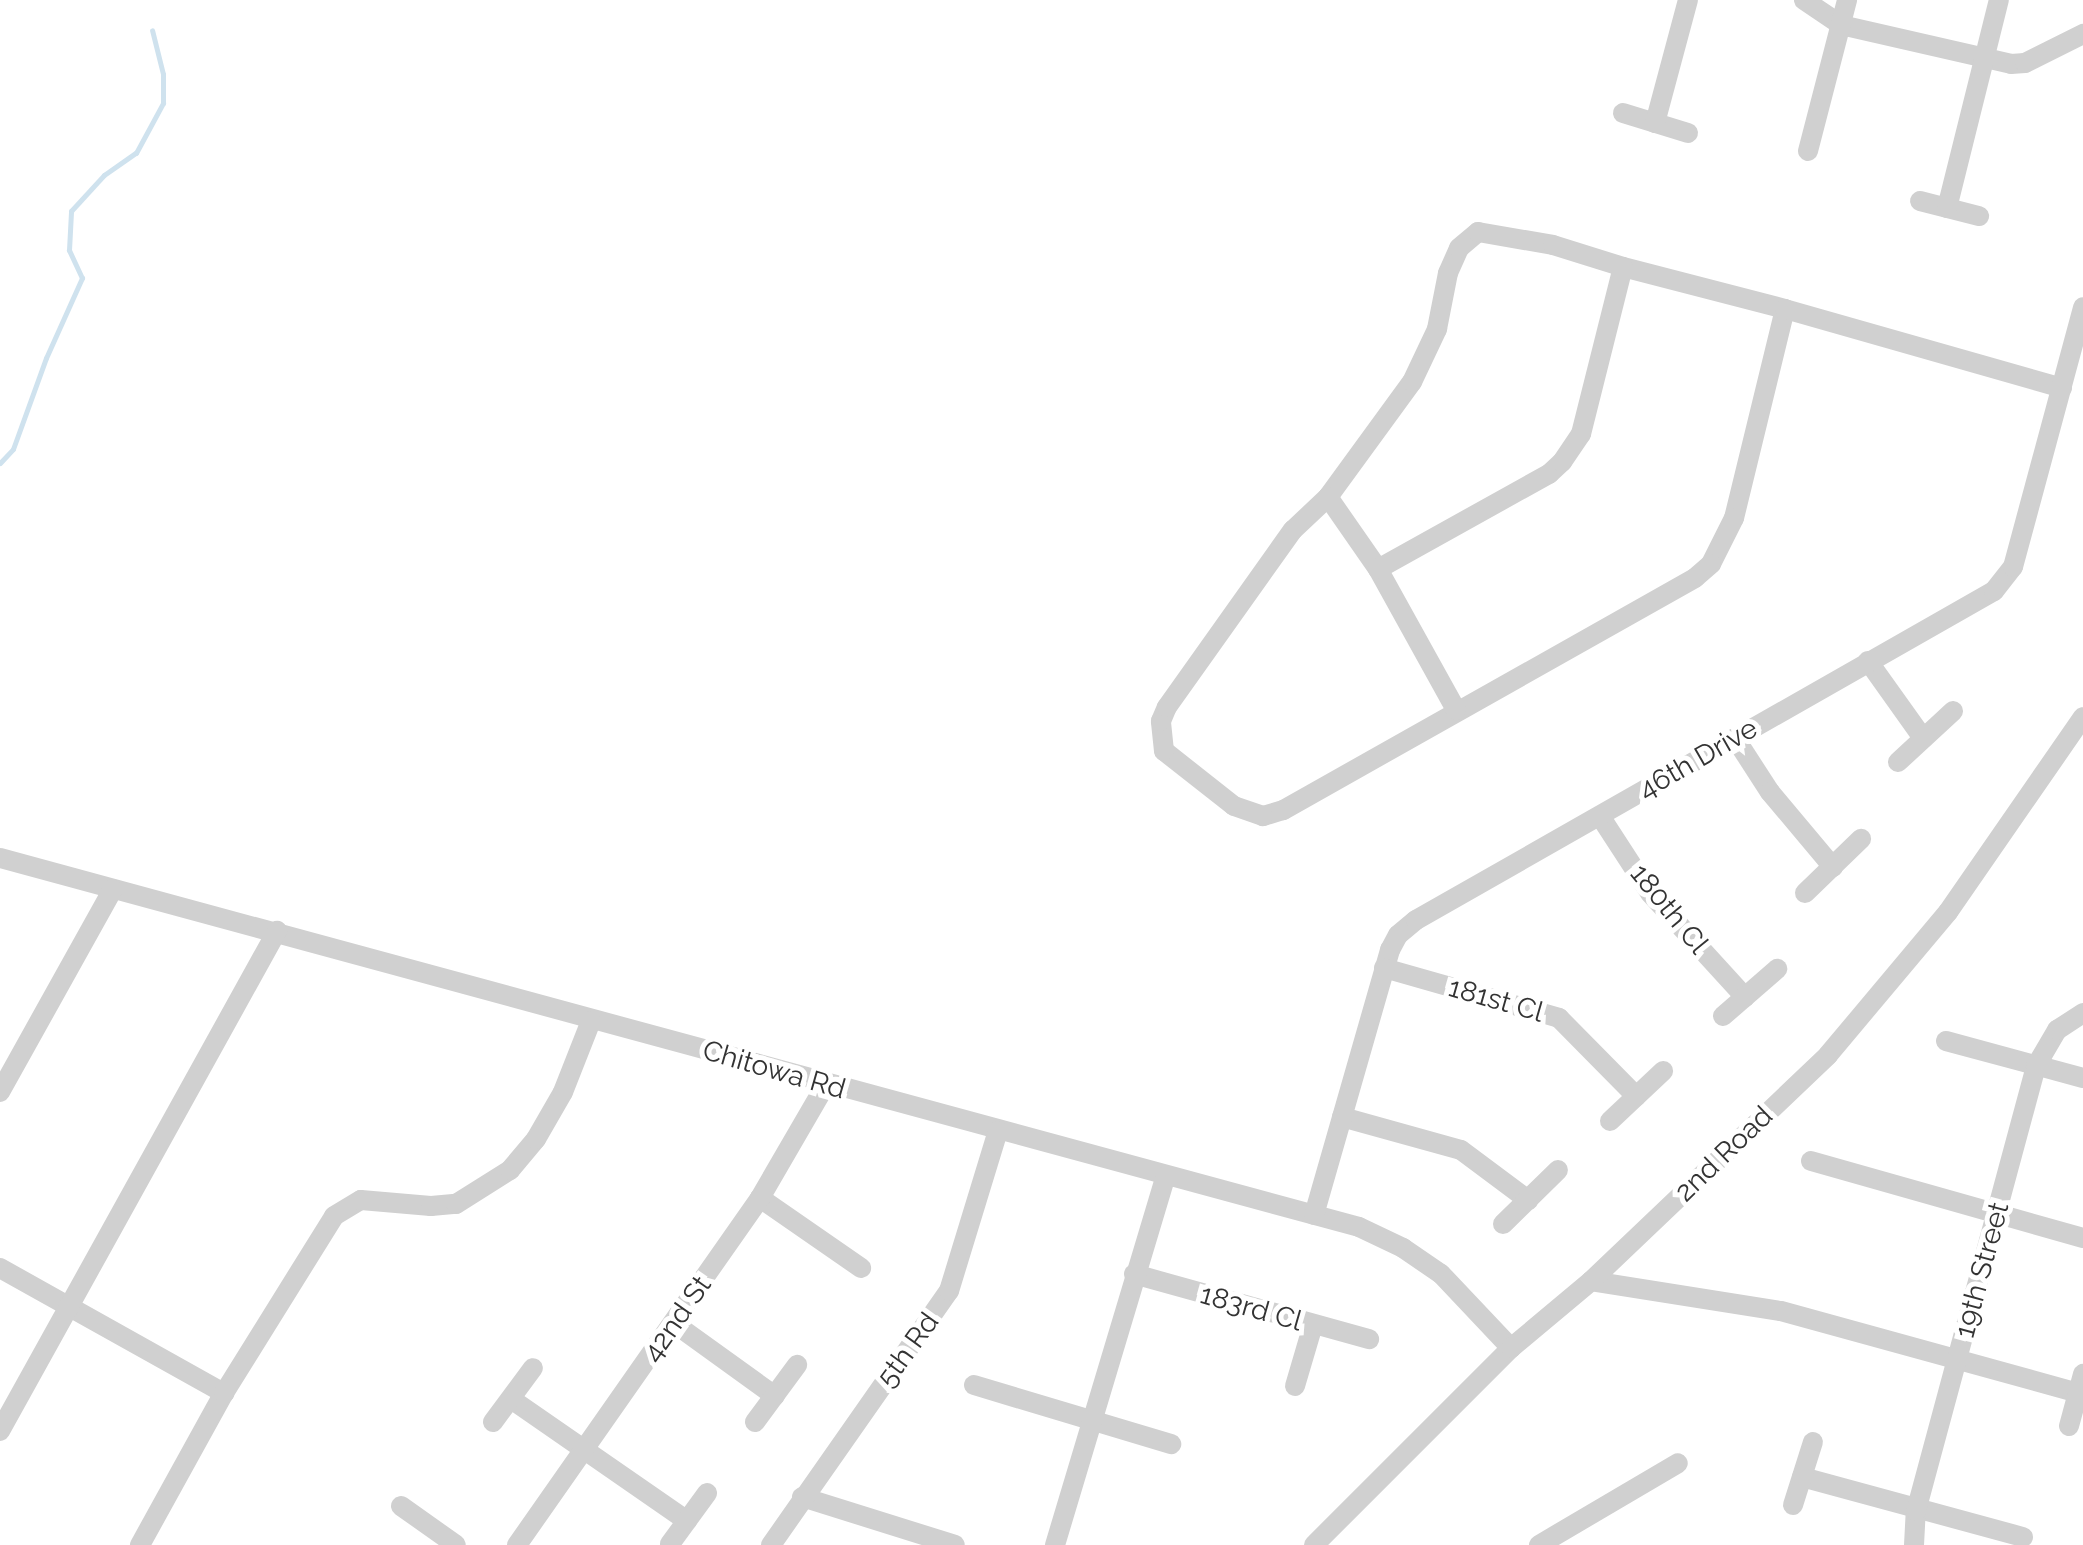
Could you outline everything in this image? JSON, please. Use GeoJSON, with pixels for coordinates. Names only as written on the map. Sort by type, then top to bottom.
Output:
{"type":"FeatureCollection","features":[{"type":"Feature","properties":{"kind":"street"},"geometry":{"type":"LineString","coordinates":[[1655,123],[1688,0]]}},
{"type":"Feature","properties":{"kind":"street"},"geometry":{"type":"LineString","coordinates":[[1804,0],[1841,25],[1982,60],[2026,63],[2083,34]]}},
{"type":"Feature","properties":{"kind":"street"},"geometry":{"type":"LineString","coordinates":[[1808,151],[1847,0]]}},
{"type":"Feature","properties":{"kind":"street"},"geometry":{"type":"LineString","coordinates":[[1948,208],[1999,0]]}},
{"type":"Feature","properties":{"kind":"street"},"geometry":{"type":"LineString","coordinates":[[1622,113],[1688,133]]}},
{"type":"Feature","properties":{"kind":"street"},"geometry":{"type":"LineString","coordinates":[[1920,200],[1980,216]]}},
{"type":"Feature","properties":{"kind":"street"},"geometry":{"type":"LineString","coordinates":[[1786,308],[1734,518],[1711,564],[1695,578],[1456,710],[1298,804],[1264,816],[1234,806],[1164,751],[1161,721],[1167,706],[1302,519],[1328,498],[1420,368],[1437,329],[1448,273],[1459,248],[1478,232],[1507,234],[1622,268],[1786,308],[2062,388]]}},
{"type":"Feature","properties":{"kind":"street"},"geometry":{"type":"LineString","coordinates":[[1378,569],[1548,474],[1573,449],[1582,434],[1622,268]]}},
{"type":"Feature","properties":{"kind":"street","name":"46th Drive"},"geometry":{"type":"LineString","coordinates":[[1314,1215],[1384,968],[1398,934],[1416,920],[1994,591],[2013,568],[2083,307]]}},
{"type":"Feature","properties":{"kind":"street"},"geometry":{"type":"LineString","coordinates":[[1328,498],[1378,569],[1456,710]]}},
{"type":"Feature","properties":{"kind":"street"},"geometry":{"type":"LineString","coordinates":[[1868,661],[1924,738]]}},
{"type":"Feature","properties":{"kind":"street"},"geometry":{"type":"LineString","coordinates":[[1898,762],[1953,711]]}},
{"type":"Feature","properties":{"kind":"street","name":"2nd Road"},"geometry":{"type":"LineString","coordinates":[[1314,1545],[1511,1348],[1591,1280],[1828,1055],[1888,989],[2016,819],[2083,717]]}},
{"type":"Feature","properties":{"kind":"street"},"geometry":{"type":"LineString","coordinates":[[1735,738],[1770,792],[1833,867]]}},
{"type":"Feature","properties":{"kind":"street","name":"180th Cl"},"geometry":{"type":"LineString","coordinates":[[1600,816],[1650,892],[1744,997]]}},
{"type":"Feature","properties":{"kind":"street"},"geometry":{"type":"LineString","coordinates":[[1804,893],[1862,840]]}},
{"type":"Feature","properties":{"kind":"street","name":"Chitowa Rd"},"geometry":{"type":"LineString","coordinates":[[0,858],[277,931],[826,1086],[1358,1227],[1403,1248],[1441,1274],[1511,1348]]}},
{"type":"Feature","properties":{"kind":"street"},"geometry":{"type":"LineString","coordinates":[[0,1092],[113,888]]}},
{"type":"Feature","properties":{"kind":"street"},"geometry":{"type":"LineString","coordinates":[[0,1431],[277,931]]}},
{"type":"Feature","properties":{"kind":"street","name":"181st Cl"},"geometry":{"type":"LineString","coordinates":[[1384,968],[1558,1018],[1636,1096]]}},
{"type":"Feature","properties":{"kind":"street"},"geometry":{"type":"LineString","coordinates":[[1723,1016],[1777,969]]}},
{"type":"Feature","properties":{"kind":"street","name":"19th Street"},"geometry":{"type":"LineString","coordinates":[[1914,1545],[1916,1511],[2036,1066],[2057,1030],[2083,1013]]}},
{"type":"Feature","properties":{"kind":"street"},"geometry":{"type":"LineString","coordinates":[[140,1545],[224,1393],[340,1210],[351,1203],[375,1199],[431,1206],[456,1204],[510,1170],[536,1139],[563,1092],[591,1021]]}},
{"type":"Feature","properties":{"kind":"street"},"geometry":{"type":"LineString","coordinates":[[1946,1041],[2083,1078]]}},
{"type":"Feature","properties":{"kind":"street"},"geometry":{"type":"LineString","coordinates":[[1610,1121],[1663,1071]]}},
{"type":"Feature","properties":{"kind":"street","name":"42nd St"},"geometry":{"type":"LineString","coordinates":[[517,1545],[760,1198],[826,1086]]}},
{"type":"Feature","properties":{"kind":"street"},"geometry":{"type":"LineString","coordinates":[[1342,1117],[1460,1150],[1528,1200]]}},
{"type":"Feature","properties":{"kind":"street","name":"5th Rd"},"geometry":{"type":"LineString","coordinates":[[771,1545],[949,1291],[998,1132]]}},
{"type":"Feature","properties":{"kind":"street"},"geometry":{"type":"LineString","coordinates":[[1812,1161],[2083,1238]]}},
{"type":"Feature","properties":{"kind":"street"},"geometry":{"type":"LineString","coordinates":[[1503,1224],[1558,1170]]}},
{"type":"Feature","properties":{"kind":"street"},"geometry":{"type":"LineString","coordinates":[[1056,1545],[1166,1176]]}},
{"type":"Feature","properties":{"kind":"street"},"geometry":{"type":"LineString","coordinates":[[760,1198],[861,1268]]}},
{"type":"Feature","properties":{"kind":"street"},"geometry":{"type":"LineString","coordinates":[[0,1268],[224,1393]]}},
{"type":"Feature","properties":{"kind":"street","name":"183rd Cl"},"geometry":{"type":"LineString","coordinates":[[1134,1274],[1368,1338]]}},
{"type":"Feature","properties":{"kind":"street"},"geometry":{"type":"LineString","coordinates":[[1591,1280],[1781,1311],[1959,1360],[2080,1383],[2069,1426]]}},
{"type":"Feature","properties":{"kind":"street"},"geometry":{"type":"LineString","coordinates":[[675,1324],[775,1396]]}},
{"type":"Feature","properties":{"kind":"street"},"geometry":{"type":"LineString","coordinates":[[1295,1386],[1313,1326]]}},
{"type":"Feature","properties":{"kind":"street"},"geometry":{"type":"LineString","coordinates":[[755,1422],[797,1365]]}},
{"type":"Feature","properties":{"kind":"street"},"geometry":{"type":"LineString","coordinates":[[493,1422],[533,1368]]}},
{"type":"Feature","properties":{"kind":"street"},"geometry":{"type":"LineString","coordinates":[[974,1386],[1170,1444]]}},
{"type":"Feature","properties":{"kind":"street"},"geometry":{"type":"LineString","coordinates":[[511,1400],[687,1520]]}},
{"type":"Feature","properties":{"kind":"street"},"geometry":{"type":"LineString","coordinates":[[1793,1505],[1813,1442]]}},
{"type":"Feature","properties":{"kind":"street"},"geometry":{"type":"LineString","coordinates":[[1539,1545],[1678,1464]]}},
{"type":"Feature","properties":{"kind":"street"},"geometry":{"type":"LineString","coordinates":[[1802,1478],[2023,1537]]}},
{"type":"Feature","properties":{"kind":"street"},"geometry":{"type":"LineString","coordinates":[[670,1544],[707,1493]]}},
{"type":"Feature","properties":{"kind":"street"},"geometry":{"type":"LineString","coordinates":[[802,1497],[956,1545]]}},
{"type":"Feature","properties":{"kind":"street"},"geometry":{"type":"LineString","coordinates":[[401,1506],[456,1545]]}},
{"type":"Feature","properties":{"kind":"waterway"},"geometry":{"type":"LineString","coordinates":[[0,463],[13,449],[46,358],[82,278],[69,250],[71,211],[104,175],[136,153],[163,103],[163,74],[152,30]]}}]}
